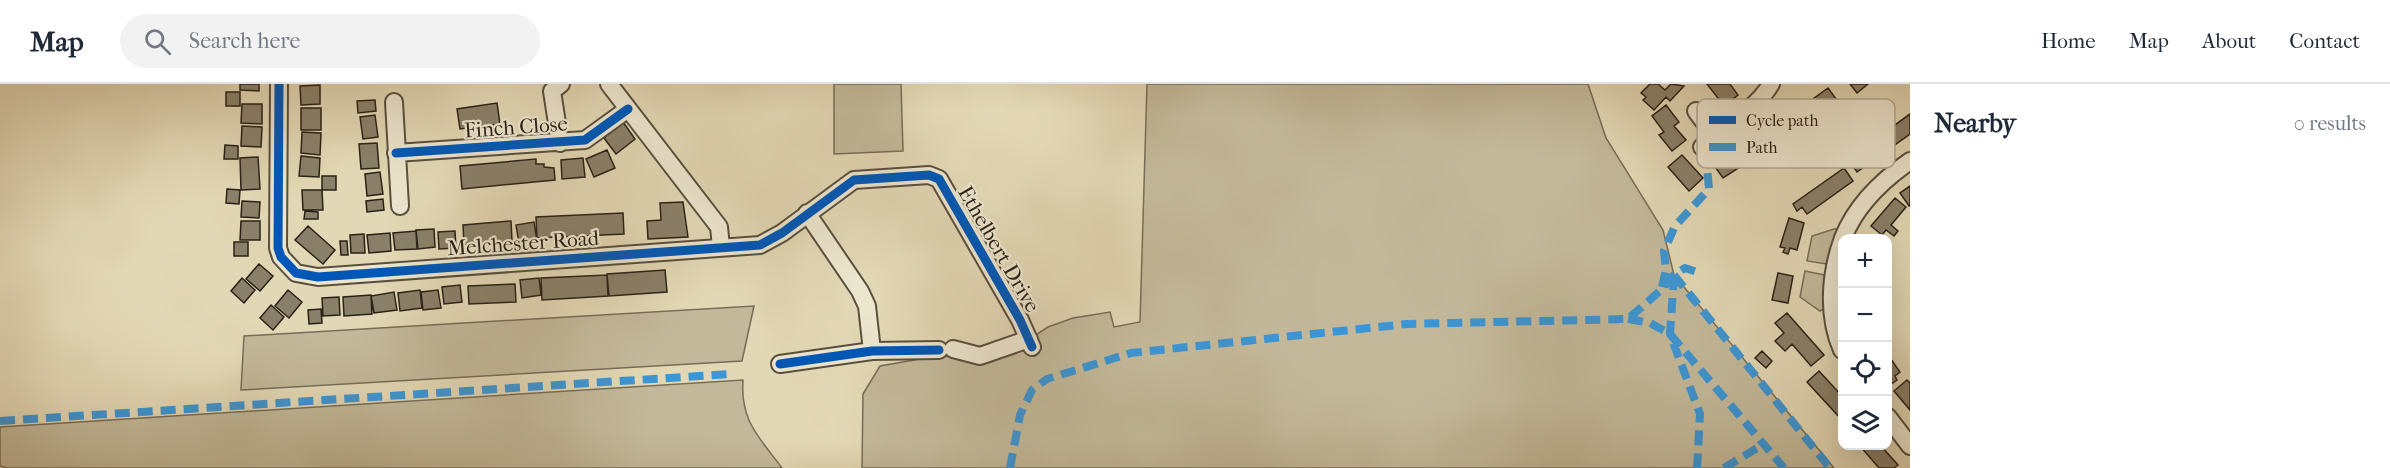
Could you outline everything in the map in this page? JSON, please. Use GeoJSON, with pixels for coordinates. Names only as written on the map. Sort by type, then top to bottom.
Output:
{"type":"FeatureCollection","features":[{"type":"Feature","properties":{"kind":"street","name":"Melchester Road"},"geometry":{"type":"LineString","coordinates":[[279,84],[278,248],[290,268],[305,277],[375,274],[760,245],[782,233],[854,180],[929,175]]}},
{"type":"Feature","properties":{"kind":"street","name":"Finch Close"},"geometry":{"type":"LineString","coordinates":[[560,143],[552,91],[561,84]]}},
{"type":"Feature","properties":{"kind":"street"},"geometry":{"type":"LineString","coordinates":[[609,84],[719,227],[721,247]]}},
{"type":"Feature","properties":{"kind":"street"},"geometry":{"type":"LineString","coordinates":[[1762,99],[1771,84]]}},
{"type":"Feature","properties":{"kind":"street"},"geometry":{"type":"LineString","coordinates":[[393,102],[400,206]]}},
{"type":"Feature","properties":{"kind":"street","name":"Finch Close"},"geometry":{"type":"LineString","coordinates":[[396,153],[585,140],[628,109]]}},
{"type":"Feature","properties":{"kind":"street"},"geometry":{"type":"LineString","coordinates":[[1846,234],[1859,208],[1875,189],[1910,161]]}},
{"type":"Feature","properties":{"kind":"street","name":"Ethelbert Drive"},"geometry":{"type":"LineString","coordinates":[[780,364],[872,351],[946,350],[980,356],[1030,343],[939,179],[929,175]]}},
{"type":"Feature","properties":{"kind":"street"},"geometry":{"type":"LineString","coordinates":[[807,213],[860,291],[867,306],[872,351]]}},
{"type":"Feature","properties":{"kind":"street"},"geometry":{"type":"LineString","coordinates":[[1838,257],[1834,271],[1832,297],[1835,325],[1840,342]]}},
{"type":"Feature","properties":{"kind":"street"},"geometry":{"type":"LineString","coordinates":[[1892,423],[1910,446]]}},
{"type":"Feature","properties":{"kind":"shaded area"},"geometry":{"type":"Polygon","coordinates":[[[834,84],[901,84],[903,151],[834,154],[834,84]]]}},
{"type":"Feature","properties":{"kind":"shaded area"},"geometry":{"type":"Polygon","coordinates":[[[1147,84],[1588,84],[1606,138],[1663,230],[1674,275],[1834,468],[862,468],[863,394],[880,366],[983,348],[1019,346],[1048,327],[1073,318],[1110,312],[1114,327],[1140,322],[1147,84]]]}},
{"type":"Feature","properties":{"kind":"shaded area"},"geometry":{"type":"Polygon","coordinates":[[[1838,229],[1826,264],[1807,261],[1812,236],[1838,229]]]}},
{"type":"Feature","properties":{"kind":"shaded area"},"geometry":{"type":"Polygon","coordinates":[[[1805,271],[1825,275],[1826,307],[1820,311],[1800,297],[1805,271]]]}},
{"type":"Feature","properties":{"kind":"shaded area"},"geometry":{"type":"Polygon","coordinates":[[[754,306],[742,361],[241,390],[244,336],[754,306]]]}},
{"type":"Feature","properties":{"kind":"shaded area"},"geometry":{"type":"Polygon","coordinates":[[[743,380],[743,394],[748,418],[782,468],[8,468],[0,466],[0,427],[743,380]]]}},
{"type":"Feature","properties":{"kind":"building"},"geometry":{"type":"Polygon","coordinates":[[[240,84],[259,84],[259,91],[240,90],[240,84]]]}},
{"type":"Feature","properties":{"kind":"building"},"geometry":{"type":"Polygon","coordinates":[[[1650,84],[1658,84],[1665,90],[1671,84],[1684,86],[1670,101],[1666,97],[1654,110],[1643,100],[1646,97],[1641,93],[1650,84]]]}},
{"type":"Feature","properties":{"kind":"building"},"geometry":{"type":"Polygon","coordinates":[[[1707,84],[1730,84],[1738,95],[1733,99],[1719,99],[1707,84]]]}},
{"type":"Feature","properties":{"kind":"building"},"geometry":{"type":"Polygon","coordinates":[[[1850,84],[1868,84],[1857,93],[1850,84]]]}},
{"type":"Feature","properties":{"kind":"building"},"geometry":{"type":"Polygon","coordinates":[[[320,85],[320,104],[301,105],[300,86],[320,85]]]}},
{"type":"Feature","properties":{"kind":"building"},"geometry":{"type":"Polygon","coordinates":[[[1828,88],[1836,99],[1813,99],[1828,88]]]}},
{"type":"Feature","properties":{"kind":"building"},"geometry":{"type":"Polygon","coordinates":[[[226,92],[240,92],[240,106],[226,106],[226,92]]]}},
{"type":"Feature","properties":{"kind":"building"},"geometry":{"type":"Polygon","coordinates":[[[375,100],[376,111],[358,113],[357,101],[375,100]]]}},
{"type":"Feature","properties":{"kind":"building"},"geometry":{"type":"Polygon","coordinates":[[[497,103],[500,124],[460,129],[457,109],[497,103]]]}},
{"type":"Feature","properties":{"kind":"building"},"geometry":{"type":"Polygon","coordinates":[[[242,104],[262,104],[262,124],[241,123],[242,104]]]}},
{"type":"Feature","properties":{"kind":"building"},"geometry":{"type":"Polygon","coordinates":[[[1666,105],[1679,122],[1674,126],[1686,140],[1672,151],[1659,135],[1664,132],[1652,116],[1666,105]]]}},
{"type":"Feature","properties":{"kind":"building"},"geometry":{"type":"Polygon","coordinates":[[[301,108],[321,108],[321,130],[301,130],[301,108]]]}},
{"type":"Feature","properties":{"kind":"building"},"geometry":{"type":"Polygon","coordinates":[[[1910,114],[1910,134],[1895,145],[1895,125],[1910,114]]]}},
{"type":"Feature","properties":{"kind":"building"},"geometry":{"type":"Polygon","coordinates":[[[375,115],[378,137],[363,139],[360,117],[375,115]]]}},
{"type":"Feature","properties":{"kind":"building"},"geometry":{"type":"Polygon","coordinates":[[[623,122],[635,139],[616,154],[604,138],[623,122]]]}},
{"type":"Feature","properties":{"kind":"building"},"geometry":{"type":"Polygon","coordinates":[[[242,126],[262,127],[261,147],[241,146],[242,126]]]}},
{"type":"Feature","properties":{"kind":"building"},"geometry":{"type":"Polygon","coordinates":[[[302,132],[321,133],[320,155],[301,153],[302,132]]]}},
{"type":"Feature","properties":{"kind":"building"},"geometry":{"type":"Polygon","coordinates":[[[377,143],[379,168],[361,169],[359,144],[377,143]]]}},
{"type":"Feature","properties":{"kind":"building"},"geometry":{"type":"Polygon","coordinates":[[[225,145],[238,146],[238,159],[224,159],[225,145]]]}},
{"type":"Feature","properties":{"kind":"building"},"geometry":{"type":"Polygon","coordinates":[[[607,150],[615,168],[594,177],[586,159],[607,150]]]}},
{"type":"Feature","properties":{"kind":"building"},"geometry":{"type":"Polygon","coordinates":[[[1682,155],[1703,178],[1689,191],[1668,167],[1682,155]]]}},
{"type":"Feature","properties":{"kind":"building"},"geometry":{"type":"Polygon","coordinates":[[[301,156],[320,158],[319,177],[299,176],[301,156]]]}},
{"type":"Feature","properties":{"kind":"building"},"geometry":{"type":"Polygon","coordinates":[[[258,157],[260,189],[241,190],[240,158],[258,157]]]}},
{"type":"Feature","properties":{"kind":"building"},"geometry":{"type":"Polygon","coordinates":[[[583,158],[585,177],[562,179],[561,160],[583,158]]]}},
{"type":"Feature","properties":{"kind":"building"},"geometry":{"type":"Polygon","coordinates":[[[536,159],[536,164],[554,168],[555,180],[462,189],[460,166],[536,159]]]}},
{"type":"Feature","properties":{"kind":"building"},"geometry":{"type":"Polygon","coordinates":[[[1716,168],[1738,168],[1723,178],[1716,168]]]}},
{"type":"Feature","properties":{"kind":"building"},"geometry":{"type":"Polygon","coordinates":[[[1844,168],[1853,181],[1807,214],[1802,207],[1797,211],[1793,204],[1844,168]]]}},
{"type":"Feature","properties":{"kind":"building"},"geometry":{"type":"Polygon","coordinates":[[[380,172],[383,194],[367,196],[365,174],[380,172]]]}},
{"type":"Feature","properties":{"kind":"building"},"geometry":{"type":"Polygon","coordinates":[[[322,176],[336,176],[336,190],[322,190],[322,176]]]}},
{"type":"Feature","properties":{"kind":"building"},"geometry":{"type":"Polygon","coordinates":[[[1910,186],[1910,206],[1909,206],[1900,193],[1910,186]]]}},
{"type":"Feature","properties":{"kind":"building"},"geometry":{"type":"Polygon","coordinates":[[[227,189],[240,190],[239,204],[226,203],[227,189]]]}},
{"type":"Feature","properties":{"kind":"building"},"geometry":{"type":"Polygon","coordinates":[[[302,190],[322,190],[323,210],[303,210],[302,190]]]}},
{"type":"Feature","properties":{"kind":"building"},"geometry":{"type":"Polygon","coordinates":[[[1895,198],[1906,207],[1891,225],[1898,231],[1894,236],[1886,230],[1881,234],[1871,226],[1895,198]]]}},
{"type":"Feature","properties":{"kind":"building"},"geometry":{"type":"Polygon","coordinates":[[[383,199],[384,210],[367,212],[366,201],[383,199]]]}},
{"type":"Feature","properties":{"kind":"building"},"geometry":{"type":"Polygon","coordinates":[[[242,201],[260,202],[259,218],[241,217],[242,201]]]}},
{"type":"Feature","properties":{"kind":"building"},"geometry":{"type":"Polygon","coordinates":[[[683,202],[688,237],[648,239],[647,221],[661,220],[660,203],[683,202]]]}},
{"type":"Feature","properties":{"kind":"building"},"geometry":{"type":"Polygon","coordinates":[[[305,211],[318,212],[318,219],[304,219],[305,211]]]}},
{"type":"Feature","properties":{"kind":"building"},"geometry":{"type":"Polygon","coordinates":[[[623,213],[624,234],[537,238],[536,217],[623,213]]]}},
{"type":"Feature","properties":{"kind":"building"},"geometry":{"type":"Polygon","coordinates":[[[1789,218],[1804,223],[1797,250],[1790,248],[1788,254],[1783,252],[1785,248],[1780,247],[1789,218]]]}},
{"type":"Feature","properties":{"kind":"building"},"geometry":{"type":"Polygon","coordinates":[[[241,221],[260,221],[260,240],[240,240],[241,221]]]}},
{"type":"Feature","properties":{"kind":"building"},"geometry":{"type":"Polygon","coordinates":[[[511,221],[512,241],[464,245],[463,225],[511,221]]]}},
{"type":"Feature","properties":{"kind":"building"},"geometry":{"type":"Polygon","coordinates":[[[534,222],[537,241],[519,243],[516,225],[534,222]]]}},
{"type":"Feature","properties":{"kind":"building"},"geometry":{"type":"Polygon","coordinates":[[[308,226],[335,250],[323,264],[295,240],[308,226]]]}},
{"type":"Feature","properties":{"kind":"building"},"geometry":{"type":"Polygon","coordinates":[[[434,229],[435,247],[418,249],[416,230],[434,229]]]}},
{"type":"Feature","properties":{"kind":"building"},"geometry":{"type":"Polygon","coordinates":[[[416,231],[417,249],[395,250],[393,233],[416,231]]]}},
{"type":"Feature","properties":{"kind":"building"},"geometry":{"type":"Polygon","coordinates":[[[455,231],[456,248],[439,249],[438,232],[455,231]]]}},
{"type":"Feature","properties":{"kind":"building"},"geometry":{"type":"Polygon","coordinates":[[[390,233],[391,251],[369,253],[367,235],[390,233]]]}},
{"type":"Feature","properties":{"kind":"building"},"geometry":{"type":"Polygon","coordinates":[[[364,234],[365,253],[351,253],[350,235],[364,234]]]}},
{"type":"Feature","properties":{"kind":"building"},"geometry":{"type":"Polygon","coordinates":[[[340,241],[347,241],[348,255],[341,255],[340,241]]]}},
{"type":"Feature","properties":{"kind":"building"},"geometry":{"type":"Polygon","coordinates":[[[234,242],[248,242],[248,256],[234,256],[234,242]]]}},
{"type":"Feature","properties":{"kind":"building"},"geometry":{"type":"Polygon","coordinates":[[[259,264],[273,276],[260,291],[246,279],[259,264]]]}},
{"type":"Feature","properties":{"kind":"building"},"geometry":{"type":"Polygon","coordinates":[[[665,270],[667,292],[609,296],[607,274],[665,270]]]}},
{"type":"Feature","properties":{"kind":"building"},"geometry":{"type":"Polygon","coordinates":[[[1778,273],[1793,276],[1788,303],[1772,300],[1778,273]]]}},
{"type":"Feature","properties":{"kind":"building"},"geometry":{"type":"Polygon","coordinates":[[[607,275],[608,296],[542,300],[541,278],[607,275]]]}},
{"type":"Feature","properties":{"kind":"building"},"geometry":{"type":"Polygon","coordinates":[[[242,278],[255,290],[244,303],[231,291],[242,278]]]}},
{"type":"Feature","properties":{"kind":"building"},"geometry":{"type":"Polygon","coordinates":[[[539,278],[541,295],[522,298],[520,280],[539,278]]]}},
{"type":"Feature","properties":{"kind":"building"},"geometry":{"type":"Polygon","coordinates":[[[515,284],[516,302],[469,304],[468,286],[515,284]]]}},
{"type":"Feature","properties":{"kind":"building"},"geometry":{"type":"Polygon","coordinates":[[[460,285],[462,302],[444,304],[442,287],[460,285]]]}},
{"type":"Feature","properties":{"kind":"building"},"geometry":{"type":"Polygon","coordinates":[[[288,290],[302,302],[289,318],[275,306],[288,290]]]}},
{"type":"Feature","properties":{"kind":"building"},"geometry":{"type":"Polygon","coordinates":[[[420,290],[422,308],[400,311],[398,293],[420,290]]]}},
{"type":"Feature","properties":{"kind":"building"},"geometry":{"type":"Polygon","coordinates":[[[438,290],[441,308],[423,310],[421,292],[438,290]]]}},
{"type":"Feature","properties":{"kind":"building"},"geometry":{"type":"Polygon","coordinates":[[[394,292],[397,310],[374,313],[371,296],[394,292]]]}},
{"type":"Feature","properties":{"kind":"building"},"geometry":{"type":"Polygon","coordinates":[[[371,295],[372,314],[344,316],[343,297],[371,295]]]}},
{"type":"Feature","properties":{"kind":"building"},"geometry":{"type":"Polygon","coordinates":[[[339,297],[340,315],[323,316],[322,298],[339,297]]]}},
{"type":"Feature","properties":{"kind":"building"},"geometry":{"type":"Polygon","coordinates":[[[271,305],[284,317],[273,330],[260,318],[271,305]]]}},
{"type":"Feature","properties":{"kind":"building"},"geometry":{"type":"Polygon","coordinates":[[[321,309],[322,323],[309,324],[308,310],[321,309]]]}},
{"type":"Feature","properties":{"kind":"building"},"geometry":{"type":"Polygon","coordinates":[[[1787,313],[1824,355],[1811,366],[1792,344],[1785,351],[1775,341],[1784,333],[1775,323],[1787,313]]]}},
{"type":"Feature","properties":{"kind":"building"},"geometry":{"type":"Polygon","coordinates":[[[1762,351],[1772,361],[1766,368],[1755,358],[1762,351]]]}},
{"type":"Feature","properties":{"kind":"building"},"geometry":{"type":"Polygon","coordinates":[[[1892,361],[1900,372],[1895,376],[1897,380],[1892,384],[1892,361]]]}},
{"type":"Feature","properties":{"kind":"building"},"geometry":{"type":"Polygon","coordinates":[[[1819,371],[1838,392],[1838,416],[1807,382],[1819,371]]]}},
{"type":"Feature","properties":{"kind":"building"},"geometry":{"type":"Polygon","coordinates":[[[1907,380],[1910,383],[1910,410],[1894,391],[1907,380]]]}},
{"type":"Feature","properties":{"kind":"building"},"geometry":{"type":"Polygon","coordinates":[[[1863,450],[1885,450],[1898,465],[1894,468],[1879,468],[1863,450]]]}},
{"type":"Feature","properties":{"kind":"marked path"},"geometry":{"type":"LineString","coordinates":[[1662,287],[1666,270],[1664,251],[1675,226],[1709,189],[1707,168]]}},
{"type":"Feature","properties":{"kind":"marked path"},"geometry":{"type":"LineString","coordinates":[[1010,468],[1020,415],[1032,390],[1047,379],[1131,353],[1407,324],[1628,319],[1661,290],[1674,275],[1685,268],[1697,272]]}},
{"type":"Feature","properties":{"kind":"marked path"},"geometry":{"type":"LineString","coordinates":[[1674,275],[1830,468]]}},
{"type":"Feature","properties":{"kind":"marked path"},"geometry":{"type":"LineString","coordinates":[[1674,275],[1670,334],[1700,414],[1697,468]]}},
{"type":"Feature","properties":{"kind":"marked path"},"geometry":{"type":"LineString","coordinates":[[1628,319],[1650,323],[1670,334],[1784,468]]}},
{"type":"Feature","properties":{"kind":"marked path"},"geometry":{"type":"LineString","coordinates":[[0,421],[730,374]]}},
{"type":"Feature","properties":{"kind":"marked path"},"geometry":{"type":"LineString","coordinates":[[1724,468],[1764,444]]}},
{"type":"Feature","properties":{"kind":"cycle path"},"geometry":{"type":"LineString","coordinates":[[279,84],[278,248],[281,257],[296,273],[318,277],[760,245],[782,233],[854,180],[929,175],[939,179],[1020,320],[1032,347]]}},
{"type":"Feature","properties":{"kind":"cycle path"},"geometry":{"type":"LineString","coordinates":[[396,153],[585,140],[628,109]]}},
{"type":"Feature","properties":{"kind":"cycle path"},"geometry":{"type":"LineString","coordinates":[[780,364],[872,351],[939,350]]}}]}
